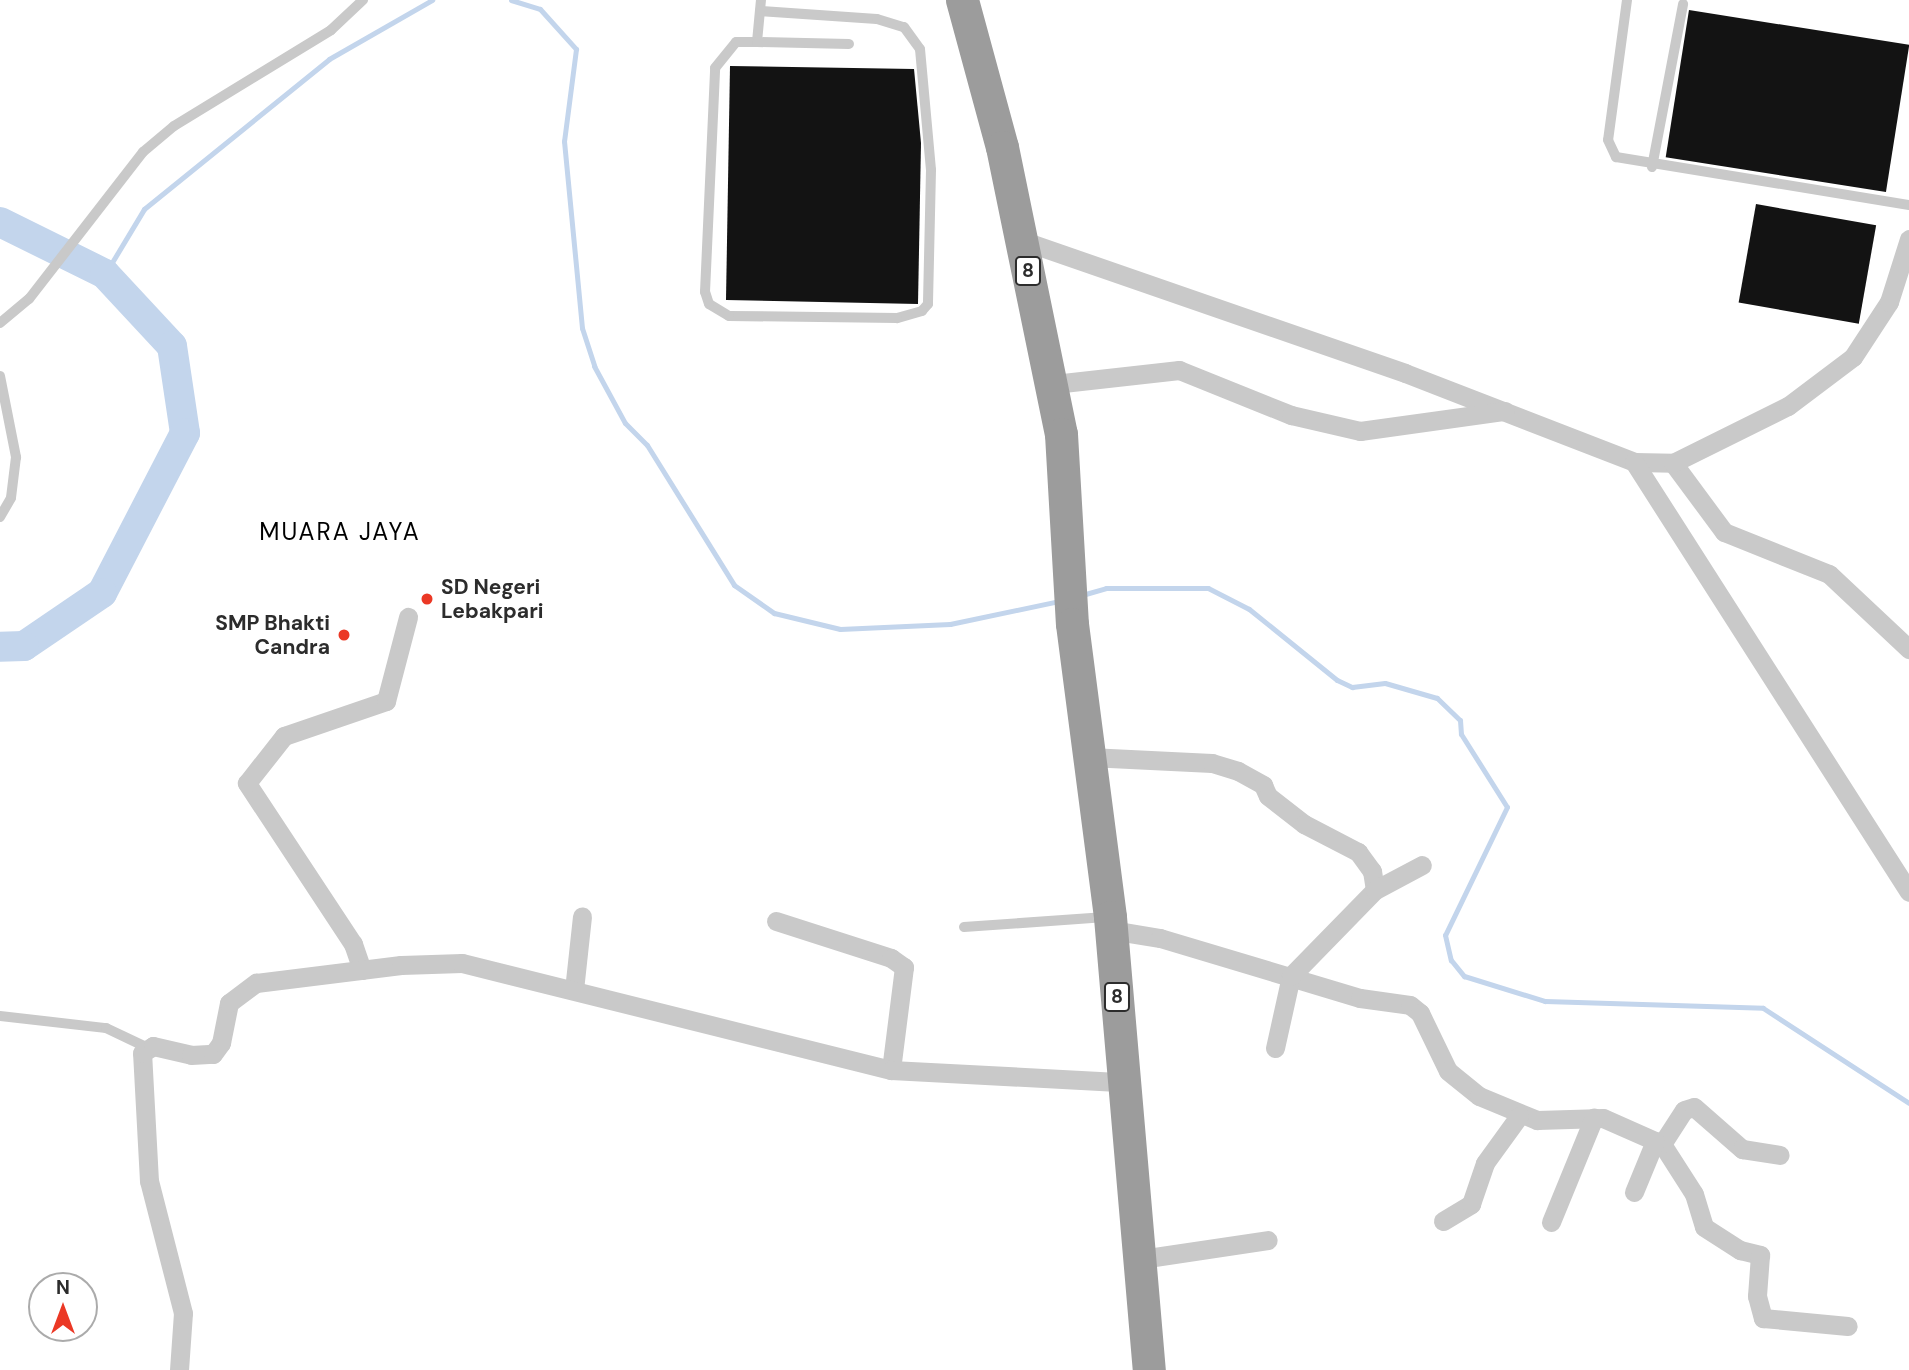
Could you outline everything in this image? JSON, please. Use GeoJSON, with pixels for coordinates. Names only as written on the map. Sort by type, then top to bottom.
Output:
{"type":"FeatureCollection","features":[{"type":"Feature","properties":{"kind":"highway","name":"8"},"geometry":{"type":"LineString","coordinates":[[962,0],[1054,384],[1072,624],[1111,923],[1149,1370]]}},
{"type":"Feature","properties":{"kind":"street"},"geometry":{"type":"LineString","coordinates":[[1021,240],[1507,411],[1634,462],[1673,463],[1764,420],[1853,357],[1889,302],[1898,260],[1909,239]]}},
{"type":"Feature","properties":{"kind":"street"},"geometry":{"type":"LineString","coordinates":[[1054,384],[1179,370],[1291,415],[1360,431],[1507,411]]}},
{"type":"Feature","properties":{"kind":"street"},"geometry":{"type":"LineString","coordinates":[[1634,462],[1909,892]]}},
{"type":"Feature","properties":{"kind":"street"},"geometry":{"type":"LineString","coordinates":[[1673,463],[1724,532],[1829,574],[1909,649]]}},
{"type":"Feature","properties":{"kind":"street"},"geometry":{"type":"LineString","coordinates":[[362,970],[353,944],[247,783],[284,736],[390,696],[408,617]]}},
{"type":"Feature","properties":{"kind":"street"},"geometry":{"type":"LineString","coordinates":[[1089,757],[1212,763],[1238,771],[1263,785],[1268,796],[1304,824],[1359,852],[1372,871],[1375,890]]}},
{"type":"Feature","properties":{"kind":"street"},"geometry":{"type":"LineString","coordinates":[[1275,1048],[1292,976],[1375,890],[1422,865]]}},
{"type":"Feature","properties":{"kind":"street"},"geometry":{"type":"LineString","coordinates":[[574,990],[582,916]]}},
{"type":"Feature","properties":{"kind":"street"},"geometry":{"type":"LineString","coordinates":[[776,920],[891,958],[904,967],[891,1070]]}},
{"type":"Feature","properties":{"kind":"street"},"geometry":{"type":"LineString","coordinates":[[1111,923],[1360,998],[1410,1005],[1420,1013],[1448,1071],[1479,1096],[1519,1116],[1594,1117],[1659,1142],[1693,1194],[1704,1227],[1740,1250],[1760,1255],[1757,1296],[1763,1318],[1848,1326]]}},
{"type":"Feature","properties":{"kind":"street"},"geometry":{"type":"LineString","coordinates":[[179,1370],[183,1313],[154,1208],[144,1140],[140,1066],[146,1048],[213,1054],[221,1043],[229,1003],[244,988],[362,970],[462,963],[891,1070],[1124,1082]]}},
{"type":"Feature","properties":{"kind":"street"},"geometry":{"type":"LineString","coordinates":[[1634,1192],[1659,1142],[1684,1110],[1694,1107],[1711,1115],[1742,1149],[1780,1155]]}},
{"type":"Feature","properties":{"kind":"street"},"geometry":{"type":"LineString","coordinates":[[1443,1221],[1471,1203],[1485,1163],[1519,1116]]}},
{"type":"Feature","properties":{"kind":"street"},"geometry":{"type":"LineString","coordinates":[[1551,1222],[1594,1117]]}},
{"type":"Feature","properties":{"kind":"street"},"geometry":{"type":"LineString","coordinates":[[1141,1259],[1268,1240]]}},
{"type":"Feature","properties":{"kind":"lane"},"geometry":{"type":"LineString","coordinates":[[0,323],[29,299],[95,210],[143,152],[174,127],[331,30],[363,0]]}},
{"type":"Feature","properties":{"kind":"lane"},"geometry":{"type":"LineString","coordinates":[[1627,0],[1608,148],[1616,157],[1652,167],[1909,205]]}},
{"type":"Feature","properties":{"kind":"lane"},"geometry":{"type":"LineString","coordinates":[[1652,167],[1683,4]]}},
{"type":"Feature","properties":{"kind":"lane"},"geometry":{"type":"LineString","coordinates":[[757,42],[760,5],[877,19],[904,27],[920,49],[931,170],[928,304],[922,311],[897,318],[729,316],[709,304],[705,292],[715,68],[736,42],[849,44]]}},
{"type":"Feature","properties":{"kind":"lane"},"geometry":{"type":"LineString","coordinates":[[0,376],[16,457],[11,498],[0,517]]}},
{"type":"Feature","properties":{"kind":"lane"},"geometry":{"type":"LineString","coordinates":[[964,927],[1111,923]]}},
{"type":"Feature","properties":{"kind":"lane"},"geometry":{"type":"LineString","coordinates":[[0,1016],[106,1028],[146,1048]]}},
{"type":"Feature","properties":{"kind":"building"},"geometry":{"type":"Polygon","coordinates":[[[1689,10],[1909,45],[1886,192],[1666,157],[1689,10]]]}},
{"type":"Feature","properties":{"kind":"building"},"geometry":{"type":"Polygon","coordinates":[[[730,66],[914,69],[921,143],[918,304],[726,300],[730,66]]]}},
{"type":"Feature","properties":{"kind":"building"},"geometry":{"type":"Polygon","coordinates":[[[1756,204],[1876,225],[1859,324],[1739,302],[1756,204]]]}},
{"type":"Feature","properties":{"kind":"waterway"},"geometry":{"type":"LineString","coordinates":[[105,274],[144,209],[329,59],[432,0]]}},
{"type":"Feature","properties":{"kind":"waterway"},"geometry":{"type":"LineString","coordinates":[[511,0],[540,9],[576,49],[564,141],[582,328],[594,366],[625,423],[647,445],[734,585],[774,613],[840,629],[950,624],[1059,601]]}},
{"type":"Feature","properties":{"kind":"waterway"},"geometry":{"type":"LineString","coordinates":[[0,222],[105,274],[172,346],[185,433],[102,593],[24,646],[0,647]]}},
{"type":"Feature","properties":{"kind":"waterway"},"geometry":{"type":"LineString","coordinates":[[1082,595],[1106,588],[1208,588],[1249,609],[1337,680],[1352,687],[1385,683],[1437,698],[1460,720],[1461,734],[1507,807],[1445,935],[1451,960],[1464,976],[1545,1001],[1763,1008],[1909,1103]]}},
{"type":"Feature","properties":{"kind":"place","name":"SD Negeri Lebakpari"},"geometry":{"type":"Point","coordinates":[427,599]}},
{"type":"Feature","properties":{"kind":"place","name":"SMP Bhakti Candra"},"geometry":{"type":"Point","coordinates":[344,635]}},
{"type":"Feature","properties":{"kind":"district","name":"MUARA JAYA"},"geometry":{"type":"Point","coordinates":[340,532]}}]}
